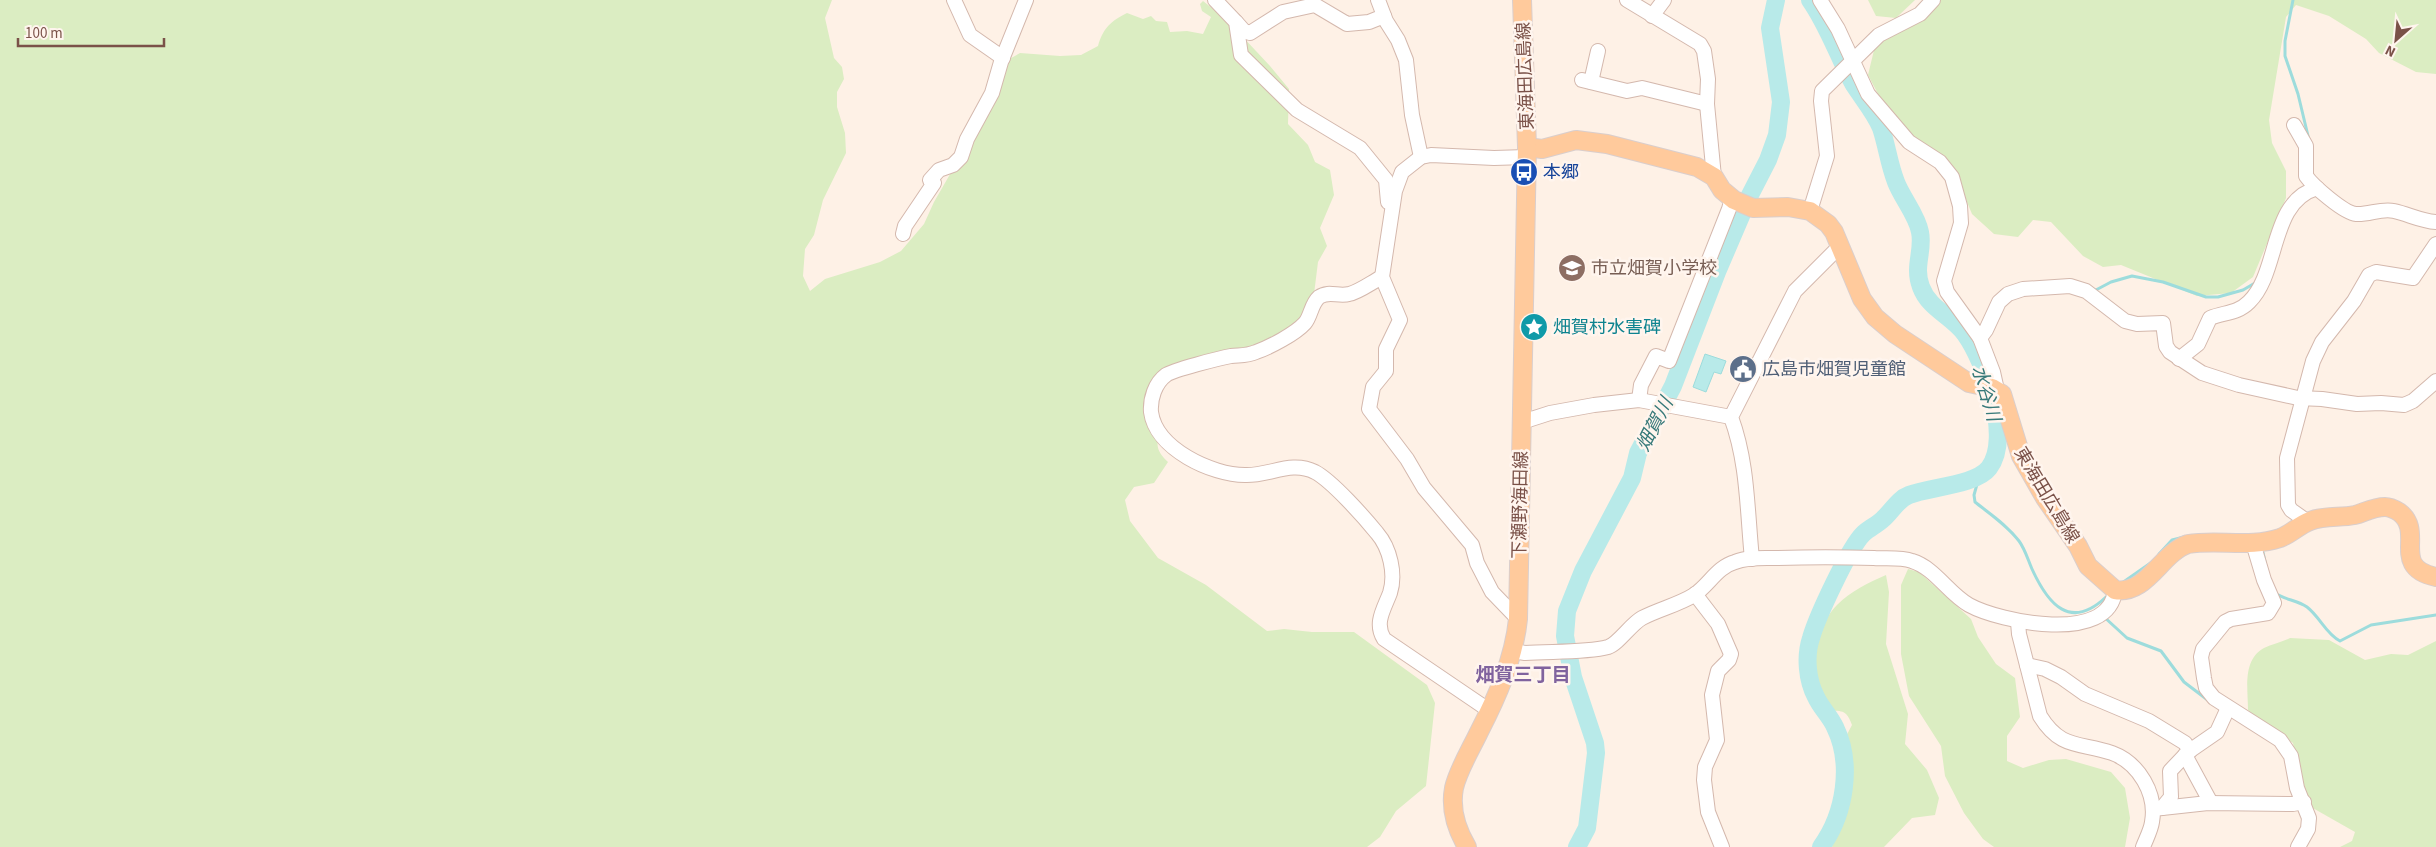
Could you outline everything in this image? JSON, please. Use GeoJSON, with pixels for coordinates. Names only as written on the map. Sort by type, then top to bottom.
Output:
{"type":"FeatureCollection","features":[{"type":"Feature","properties":{"kind":"main road","name":"東海田広島線"},"geometry":{"type":"LineString","coordinates":[[1522,0],[1527,152],[1576,140],[1607,144],[1677,160],[1697,167],[1714,177],[1722,190],[1733,199],[1753,208],[1788,207],[1810,211],[1828,224],[1840,246],[1862,299],[1875,317],[1895,334],[1957,376],[1988,388],[2005,400],[2021,456],[2049,505],[2078,546],[2082,558],[2111,587]]}},
{"type":"Feature","properties":{"kind":"main road","name":"下瀬野海田線"},"geometry":{"type":"LineString","coordinates":[[1468,847],[1460,834],[1455,819],[1453,806],[1454,787],[1490,711],[1513,650],[1518,619],[1527,152]]}},
{"type":"Feature","properties":{"kind":"main road"},"geometry":{"type":"LineString","coordinates":[[2111,587],[2130,590],[2184,546],[2192,543],[2257,542],[2288,534],[2316,519],[2356,514],[2377,508],[2392,508],[2404,516],[2409,528],[2409,557],[2416,569],[2424,574],[2436,577]]}},
{"type":"Feature","properties":{"kind":"street"},"geometry":{"type":"LineString","coordinates":[[954,0],[970,35],[1002,58]]}},
{"type":"Feature","properties":{"kind":"street"},"geometry":{"type":"LineString","coordinates":[[903,234],[905,226],[934,183],[930,180],[939,170],[952,165],[961,157],[967,139],[992,94],[1002,58],[1026,0]]}},
{"type":"Feature","properties":{"kind":"street"},"geometry":{"type":"LineString","coordinates":[[1215,0],[1244,31],[1250,33],[1284,12],[1315,5],[1347,24],[1369,22],[1384,16]]}},
{"type":"Feature","properties":{"kind":"street"},"geometry":{"type":"LineString","coordinates":[[1383,0],[1384,16],[1398,40],[1406,60],[1412,115],[1421,157]]}},
{"type":"Feature","properties":{"kind":"street"},"geometry":{"type":"LineString","coordinates":[[1627,0],[1700,44],[1704,51],[1708,80],[1707,104],[1712,136],[1714,177]]}},
{"type":"Feature","properties":{"kind":"street"},"geometry":{"type":"LineString","coordinates":[[1652,16],[1664,0]]}},
{"type":"Feature","properties":{"kind":"street"},"geometry":{"type":"LineString","coordinates":[[1820,0],[1838,29],[1846,68],[1896,129],[1917,149],[1940,162],[1952,177],[1960,206],[1961,222],[1944,281],[1947,292],[1980,338],[1993,372],[1988,388]]}},
{"type":"Feature","properties":{"kind":"street"},"geometry":{"type":"LineString","coordinates":[[1810,211],[1827,156],[1821,101],[1822,91],[1880,35],[1920,14],[1933,0]]}},
{"type":"Feature","properties":{"kind":"street"},"geometry":{"type":"LineString","coordinates":[[1236,22],[1241,55],[1297,110],[1360,148],[1386,180],[1388,193],[1385,225],[1387,235]]}},
{"type":"Feature","properties":{"kind":"street"},"geometry":{"type":"LineString","coordinates":[[1598,51],[1586,81],[1627,91],[1642,88],[1707,104]]}},
{"type":"Feature","properties":{"kind":"street"},"geometry":{"type":"LineString","coordinates":[[2294,125],[2306,146],[2306,176],[2317,188],[2354,214],[2380,210],[2436,222]]}},
{"type":"Feature","properties":{"kind":"street"},"geometry":{"type":"LineString","coordinates":[[1518,619],[1492,592],[1477,563],[1472,545],[1424,488],[1407,459],[1369,409],[1373,387],[1386,371],[1386,349],[1400,320],[1382,277],[1387,235],[1399,175],[1421,157],[1446,154],[1487,158],[1527,152]]}},
{"type":"Feature","properties":{"kind":"street"},"geometry":{"type":"LineString","coordinates":[[2178,359],[2198,344],[2210,318],[2236,311],[2253,298],[2269,270],[2273,247],[2288,211],[2307,191],[2317,188]]}},
{"type":"Feature","properties":{"kind":"street"},"geometry":{"type":"LineString","coordinates":[[1644,401],[1641,385],[1656,356],[1669,361],[1733,199]]}},
{"type":"Feature","properties":{"kind":"street"},"geometry":{"type":"LineString","coordinates":[[2308,522],[2291,510],[2286,491],[2287,458],[2313,360],[2322,342],[2354,301],[2369,275],[2376,272],[2398,278],[2413,278],[2436,244]]}},
{"type":"Feature","properties":{"kind":"street"},"geometry":{"type":"LineString","coordinates":[[1752,558],[1746,475],[1737,434],[1731,417],[1796,291],[1840,246]]}},
{"type":"Feature","properties":{"kind":"street"},"geometry":{"type":"LineString","coordinates":[[1382,277],[1350,294],[1330,293],[1320,297],[1304,324],[1259,351],[1247,356],[1232,356],[1171,372],[1159,381],[1155,389],[1151,403],[1152,417],[1158,430],[1180,453],[1213,468],[1245,475],[1292,467],[1303,468],[1325,479],[1378,534],[1389,554],[1392,578],[1390,592],[1379,624],[1379,631],[1384,639],[1490,711]]}},
{"type":"Feature","properties":{"kind":"street"},"geometry":{"type":"LineString","coordinates":[[1980,338],[1986,330],[1999,302],[2008,294],[2023,288],[2070,286],[2086,291],[2126,321],[2137,324],[2163,323],[2166,346],[2178,359],[2217,379],[2304,398],[2322,398],[2357,404],[2381,403],[2404,405],[2413,401],[2436,381]]}},
{"type":"Feature","properties":{"kind":"street"},"geometry":{"type":"LineString","coordinates":[[1522,422],[1550,412],[1594,405],[1644,401],[1731,417]]}},
{"type":"Feature","properties":{"kind":"street"},"geometry":{"type":"LineString","coordinates":[[2257,542],[2264,580],[2274,603],[2272,609],[2268,613],[2238,617],[2225,622],[2203,649],[2201,656],[2206,688],[2214,698],[2280,740],[2287,747],[2291,756],[2297,788],[2309,818],[2308,829],[2298,847]]}},
{"type":"Feature","properties":{"kind":"street"},"geometry":{"type":"LineString","coordinates":[[1513,650],[1525,653],[1610,647],[1640,618],[1696,594],[1726,566],[1735,561],[1752,558],[1848,557],[1912,561],[1935,575],[1970,606],[2018,622],[2076,623],[2089,620],[2099,616],[2109,607],[2114,599],[2111,587]]}},
{"type":"Feature","properties":{"kind":"street"},"geometry":{"type":"LineString","coordinates":[[1696,594],[1718,624],[1730,654],[1729,660],[1718,671],[1712,695],[1717,740],[1705,767],[1704,780],[1708,812],[1722,847]]}},
{"type":"Feature","properties":{"kind":"street"},"geometry":{"type":"LineString","coordinates":[[2018,622],[2019,634],[2040,716],[2047,728],[2069,744],[2101,750],[2126,761],[2140,774],[2158,808]]}},
{"type":"Feature","properties":{"kind":"street"},"geometry":{"type":"LineString","coordinates":[[2027,665],[2061,677],[2085,694],[2149,721],[2185,743],[2188,753],[2187,763],[2205,788],[2212,803]]}},
{"type":"Feature","properties":{"kind":"street"},"geometry":{"type":"LineString","coordinates":[[2143,847],[2158,808],[2171,797],[2168,774],[2188,753],[2217,732],[2228,708]]}},
{"type":"Feature","properties":{"kind":"street"},"geometry":{"type":"LineString","coordinates":[[2158,808],[2212,803],[2293,804],[2304,802]]}},
{"type":"Feature","properties":{"kind":"green space"},"geometry":{"type":"Polygon","coordinates":[[[0,0],[832,0],[825,18],[834,58],[842,67],[844,79],[837,92],[837,107],[845,133],[846,153],[823,200],[814,235],[805,249],[803,276],[810,291],[825,279],[880,262],[901,251],[924,224],[934,202],[979,124],[1004,62],[1020,53],[1060,56],[1081,55],[1098,46],[1102,34],[1108,26],[1127,13],[1143,19],[1151,16],[1156,21],[1167,22],[1170,32],[1187,31],[1203,34],[1211,17],[1202,11],[1200,4],[1203,1],[1227,20],[1289,89],[1288,124],[1308,145],[1315,162],[1330,170],[1334,195],[1320,228],[1327,246],[1318,262],[1313,302],[1291,329],[1252,348],[1158,377],[1146,392],[1144,403],[1145,415],[1158,438],[1159,451],[1168,462],[1154,483],[1134,487],[1125,500],[1130,521],[1158,558],[1206,585],[1267,631],[1284,629],[1312,632],[1354,632],[1427,685],[1435,703],[1426,786],[1396,811],[1380,837],[1367,847],[0,847],[0,0]]]}},
{"type":"Feature","properties":{"kind":"green space"},"geometry":{"type":"Polygon","coordinates":[[[1868,0],[1915,0],[1896,18],[1876,16],[1868,0]]]}},
{"type":"Feature","properties":{"kind":"green space"},"geometry":{"type":"Polygon","coordinates":[[[1939,0],[2436,0],[2436,74],[2416,72],[2379,53],[2366,39],[2329,16],[2296,5],[2286,17],[2269,120],[2272,143],[2286,171],[2286,198],[2253,277],[2231,293],[2197,296],[2121,265],[2103,267],[2083,256],[2051,222],[2033,220],[2018,237],[1994,234],[1972,214],[1952,166],[1923,146],[1909,141],[1886,109],[1868,75],[1875,46],[1939,0]]]}},
{"type":"Feature","properties":{"kind":"green space"},"geometry":{"type":"Polygon","coordinates":[[[1908,569],[1919,572],[1971,619],[1978,637],[1996,664],[2015,678],[2020,717],[2007,736],[2007,761],[2023,768],[2049,760],[2066,759],[2111,772],[2125,788],[2130,818],[2125,847],[1994,847],[1983,839],[1964,813],[1945,776],[1941,746],[1909,696],[1901,654],[1901,585],[1908,569]]]}},
{"type":"Feature","properties":{"kind":"green space"},"geometry":{"type":"Polygon","coordinates":[[[1886,575],[1889,592],[1886,644],[1908,714],[1905,744],[1927,770],[1939,798],[1935,815],[1912,818],[1884,847],[1832,847],[1841,817],[1838,796],[1846,770],[1842,744],[1852,725],[1844,712],[1824,709],[1817,696],[1814,666],[1817,643],[1820,632],[1830,613],[1842,600],[1866,584],[1886,575]]]}},
{"type":"Feature","properties":{"kind":"green space"},"geometry":{"type":"Polygon","coordinates":[[[2290,638],[2329,640],[2365,660],[2391,654],[2408,655],[2436,641],[2436,847],[2340,847],[2352,841],[2355,832],[2311,807],[2301,788],[2293,743],[2261,722],[2248,710],[2247,684],[2249,667],[2252,660],[2264,648],[2290,638]]]}},
{"type":"Feature","properties":{"kind":"water"},"geometry":{"type":"Polygon","coordinates":[[[1705,354],[1726,361],[1721,374],[1714,372],[1706,392],[1693,387],[1705,354]]]}},
{"type":"Feature","properties":{"kind":"waterway","name":"畑賀川"},"geometry":{"type":"LineString","coordinates":[[1577,847],[1587,828],[1596,753],[1595,743],[1573,677],[1565,636],[1567,611],[1583,571],[1632,478],[1638,453],[1673,386],[1717,272],[1750,195],[1768,160],[1777,135],[1781,102],[1770,28],[1776,0]]}},
{"type":"Feature","properties":{"kind":"waterway","name":"水谷川"},"geometry":{"type":"LineString","coordinates":[[1810,0],[1823,21],[1854,85],[1881,128],[1896,182],[1916,219],[1920,232],[1921,246],[1918,272],[1921,287],[1929,301],[1960,328],[1973,347],[1993,400],[1998,438],[1995,455],[1989,468],[1983,474],[1964,482],[1909,495],[1898,502],[1881,521],[1863,534],[1850,553],[1834,583],[1814,628],[1809,645],[1809,676],[1816,697],[1833,723],[1841,741],[1845,773],[1844,789],[1836,820],[1821,847]]}},
{"type":"Feature","properties":{"kind":"waterway"},"geometry":{"type":"LineString","coordinates":[[2293,0],[2285,41],[2285,56],[2298,94],[2309,140]]}},
{"type":"Feature","properties":{"kind":"waterway"},"geometry":{"type":"LineString","coordinates":[[2094,291],[2111,282],[2132,276],[2163,282],[2206,297],[2218,297],[2243,290],[2255,283]]}},
{"type":"Feature","properties":{"kind":"waterway"},"geometry":{"type":"LineString","coordinates":[[1979,477],[1974,495],[1975,502],[2004,525],[2019,541],[2038,582],[2053,602],[2062,609],[2071,612],[2082,612],[2093,607],[2106,597]]}},
{"type":"Feature","properties":{"kind":"waterway"},"geometry":{"type":"LineString","coordinates":[[2159,554],[2172,540],[2184,537]]}},
{"type":"Feature","properties":{"kind":"waterway"},"geometry":{"type":"LineString","coordinates":[[2262,548],[2266,566]]}},
{"type":"Feature","properties":{"kind":"waterway"},"geometry":{"type":"LineString","coordinates":[[2122,583],[2152,562]]}},
{"type":"Feature","properties":{"kind":"waterway"},"geometry":{"type":"LineString","coordinates":[[2275,593],[2307,607],[2331,634],[2340,641],[2371,625],[2436,615]]}},
{"type":"Feature","properties":{"kind":"waterway"},"geometry":{"type":"LineString","coordinates":[[2103,616],[2127,638],[2161,651],[2184,682],[2209,701]]}},
{"type":"Feature","properties":{"kind":"place","name":"本郷"},"geometry":{"type":"Point","coordinates":[1524,172]}},
{"type":"Feature","properties":{"kind":"place","name":"市立畑賀小学校"},"geometry":{"type":"Point","coordinates":[1572,268]}},
{"type":"Feature","properties":{"kind":"place","name":"畑賀村水害碑"},"geometry":{"type":"Point","coordinates":[1534,327]}},
{"type":"Feature","properties":{"kind":"place","name":"広島市畑賀児童館"},"geometry":{"type":"Point","coordinates":[1743,369]}},
{"type":"Feature","properties":{"kind":"district","name":"畑賀三丁目"},"geometry":{"type":"Point","coordinates":[1523,674]}}]}
